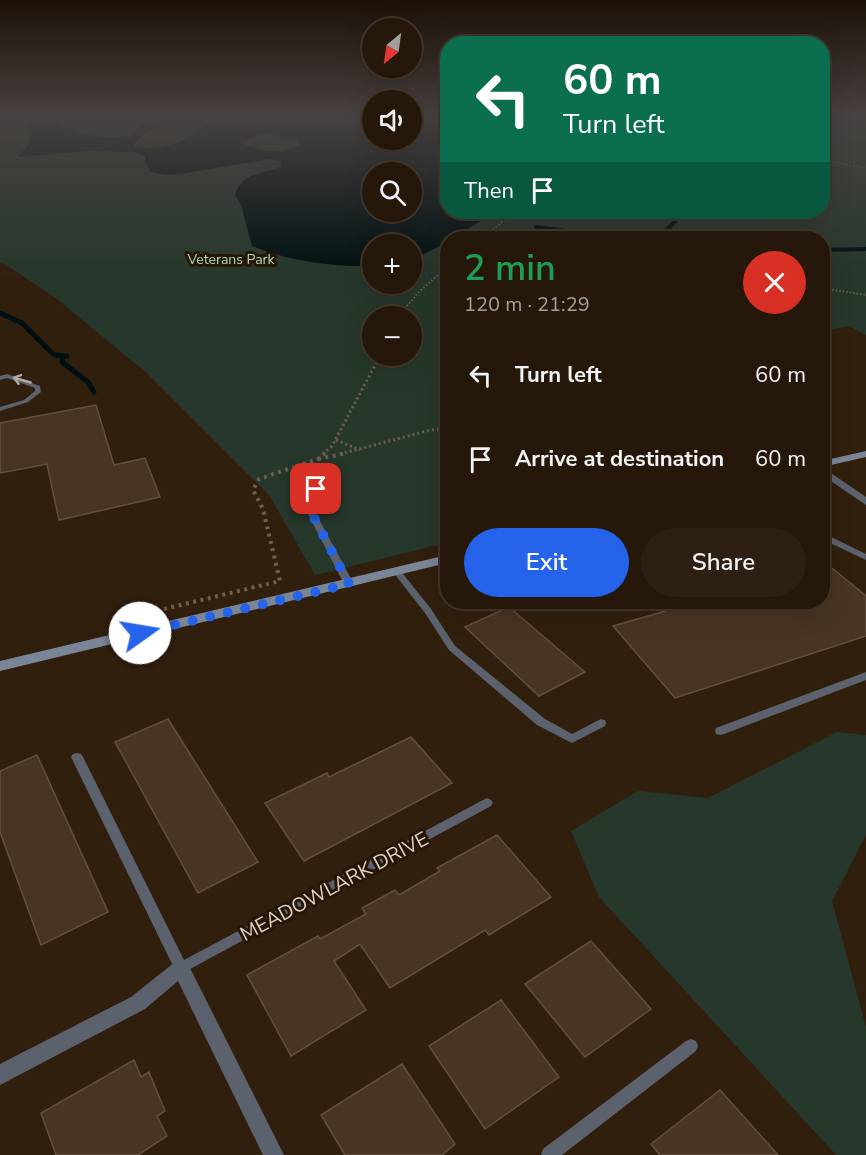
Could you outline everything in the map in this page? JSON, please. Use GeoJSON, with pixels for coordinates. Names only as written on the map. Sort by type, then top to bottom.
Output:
{"type":"FeatureCollection","features":[{"type":"Feature","properties":{"kind":"street"},"geometry":{"type":"LineString","coordinates":[[830,462],[866,453]]}},
{"type":"Feature","properties":{"kind":"street"},"geometry":{"type":"LineString","coordinates":[[830,476],[866,502]]}},
{"type":"Feature","properties":{"kind":"street"},"geometry":{"type":"LineString","coordinates":[[0,666],[440,561]]}},
{"type":"Feature","properties":{"kind":"street"},"geometry":{"type":"LineString","coordinates":[[181,968],[274,1155]]}},
{"type":"Feature","properties":{"kind":"street","name":"MEADOWLARK DRIVE"},"geometry":{"type":"LineString","coordinates":[[0,1075],[138,1004],[181,968]]}},
{"type":"Feature","properties":{"kind":"lane"},"geometry":{"type":"LineString","coordinates":[[0,378],[7,376],[38,387],[38,392],[26,401],[0,409]]}},
{"type":"Feature","properties":{"kind":"lane"},"geometry":{"type":"LineString","coordinates":[[316,489],[308,500],[310,510],[349,584]]}},
{"type":"Feature","properties":{"kind":"lane"},"geometry":{"type":"LineString","coordinates":[[830,539],[866,557]]}},
{"type":"Feature","properties":{"kind":"lane"},"geometry":{"type":"LineString","coordinates":[[397,572],[428,611],[452,648],[541,722],[572,739],[601,723]]}},
{"type":"Feature","properties":{"kind":"lane"},"geometry":{"type":"LineString","coordinates":[[720,731],[866,675]]}},
{"type":"Feature","properties":{"kind":"lane"},"geometry":{"type":"LineString","coordinates":[[77,757],[181,968]]}},
{"type":"Feature","properties":{"kind":"lane","name":"MEADOWLARK DRIVE"},"geometry":{"type":"LineString","coordinates":[[181,968],[487,803]]}},
{"type":"Feature","properties":{"kind":"lane"},"geometry":{"type":"LineString","coordinates":[[549,1155],[691,1046]]}},
{"type":"Feature","properties":{"kind":"path"},"geometry":{"type":"LineString","coordinates":[[491,231],[506,219]]}},
{"type":"Feature","properties":{"kind":"path"},"geometry":{"type":"LineString","coordinates":[[407,306],[440,273]]}},
{"type":"Feature","properties":{"kind":"path"},"geometry":{"type":"LineString","coordinates":[[830,289],[866,295]]}},
{"type":"Feature","properties":{"kind":"path"},"geometry":{"type":"LineString","coordinates":[[318,459],[336,440],[375,366]]}},
{"type":"Feature","properties":{"kind":"path"},"geometry":{"type":"LineString","coordinates":[[157,611],[280,580],[263,509],[253,490],[259,479],[318,459],[440,429]]}},
{"type":"Feature","properties":{"kind":"path"},"geometry":{"type":"LineString","coordinates":[[336,440],[361,450]]}},
{"type":"Feature","properties":{"kind":"path"},"geometry":{"type":"LineString","coordinates":[[294,467],[298,479],[316,489]]}},
{"type":"Feature","properties":{"kind":"green space","name":"Veterans Park"},"geometry":{"type":"Polygon","coordinates":[[[0,171],[362,171],[362,222],[422,222],[422,171],[440,171],[440,219],[830,219],[830,171],[866,171],[866,335],[849,326],[830,330],[830,231],[440,231],[440,545],[315,575],[269,495],[148,374],[57,299],[5,264],[0,263],[0,171]]]}},
{"type":"Feature","properties":{"kind":"green space"},"geometry":{"type":"Polygon","coordinates":[[[837,732],[866,735],[866,835],[832,901],[866,1027],[866,1155],[836,1155],[599,897],[571,831],[638,791],[708,798],[837,732]]]}},
{"type":"Feature","properties":{"kind":"shaded area"},"geometry":{"type":"Polygon","coordinates":[[[149,171],[199,171],[181,174],[167,175],[149,171]]]}},
{"type":"Feature","properties":{"kind":"shaded area"},"geometry":{"type":"Polygon","coordinates":[[[267,171],[362,171],[362,222],[422,222],[422,171],[440,171],[440,219],[484,219],[464,231],[440,231],[440,246],[422,255],[422,234],[362,234],[362,266],[326,264],[296,259],[252,246],[241,205],[235,195],[247,178],[267,171]]]}},
{"type":"Feature","properties":{"kind":"building"},"geometry":{"type":"Polygon","coordinates":[[[96,405],[114,465],[145,458],[160,497],[59,520],[47,464],[0,473],[0,423],[96,405]]]}},
{"type":"Feature","properties":{"kind":"building"},"geometry":{"type":"Polygon","coordinates":[[[830,567],[866,596],[866,636],[675,698],[613,626],[672,609],[830,609],[830,567]]]}},
{"type":"Feature","properties":{"kind":"building"},"geometry":{"type":"Polygon","coordinates":[[[505,609],[511,609],[585,672],[539,696],[465,627],[505,609]]]}},
{"type":"Feature","properties":{"kind":"building"},"geometry":{"type":"Polygon","coordinates":[[[168,719],[258,862],[198,893],[115,742],[168,719]]]}},
{"type":"Feature","properties":{"kind":"building"},"geometry":{"type":"Polygon","coordinates":[[[411,737],[452,783],[304,861],[265,803],[327,773],[329,777],[411,737]]]}},
{"type":"Feature","properties":{"kind":"building"},"geometry":{"type":"Polygon","coordinates":[[[37,755],[108,912],[41,945],[0,832],[0,771],[37,755]]]}},
{"type":"Feature","properties":{"kind":"building"},"geometry":{"type":"Polygon","coordinates":[[[497,835],[551,897],[489,935],[485,930],[390,988],[360,944],[334,961],[366,1010],[291,1056],[247,975],[318,936],[320,939],[366,914],[362,908],[395,890],[399,895],[440,871],[437,868],[497,835]]]}},
{"type":"Feature","properties":{"kind":"building"},"geometry":{"type":"Polygon","coordinates":[[[591,941],[651,1009],[585,1057],[525,984],[591,941]]]}},
{"type":"Feature","properties":{"kind":"building"},"geometry":{"type":"Polygon","coordinates":[[[501,1000],[559,1077],[485,1129],[429,1046],[501,1000]]]}},
{"type":"Feature","properties":{"kind":"building"},"geometry":{"type":"Polygon","coordinates":[[[134,1060],[141,1077],[149,1072],[165,1111],[157,1116],[167,1136],[138,1155],[56,1155],[41,1113],[134,1060]]]}},
{"type":"Feature","properties":{"kind":"building"},"geometry":{"type":"Polygon","coordinates":[[[402,1064],[455,1144],[442,1155],[345,1155],[321,1115],[402,1064]]]}},
{"type":"Feature","properties":{"kind":"building"},"geometry":{"type":"Polygon","coordinates":[[[720,1090],[778,1155],[660,1155],[651,1144],[720,1090]]]}},
{"type":"Feature","properties":{"kind":"waterway"},"geometry":{"type":"LineString","coordinates":[[666,231],[677,219]]}},
{"type":"Feature","properties":{"kind":"waterway"},"geometry":{"type":"LineString","coordinates":[[536,227],[567,231]]}},
{"type":"Feature","properties":{"kind":"waterway"},"geometry":{"type":"LineString","coordinates":[[830,250],[866,249]]}},
{"type":"Feature","properties":{"kind":"waterway"},"geometry":{"type":"LineString","coordinates":[[0,313],[22,323],[54,355],[67,356]]}},
{"type":"Feature","properties":{"kind":"waterway"},"geometry":{"type":"LineString","coordinates":[[63,357],[62,362],[88,382],[94,392]]}},
{"type":"Feature","properties":{"kind":"route"},"geometry":{"type":"LineString","coordinates":[[140,633],[349,584],[310,510],[308,500],[316,489]]}}]}
